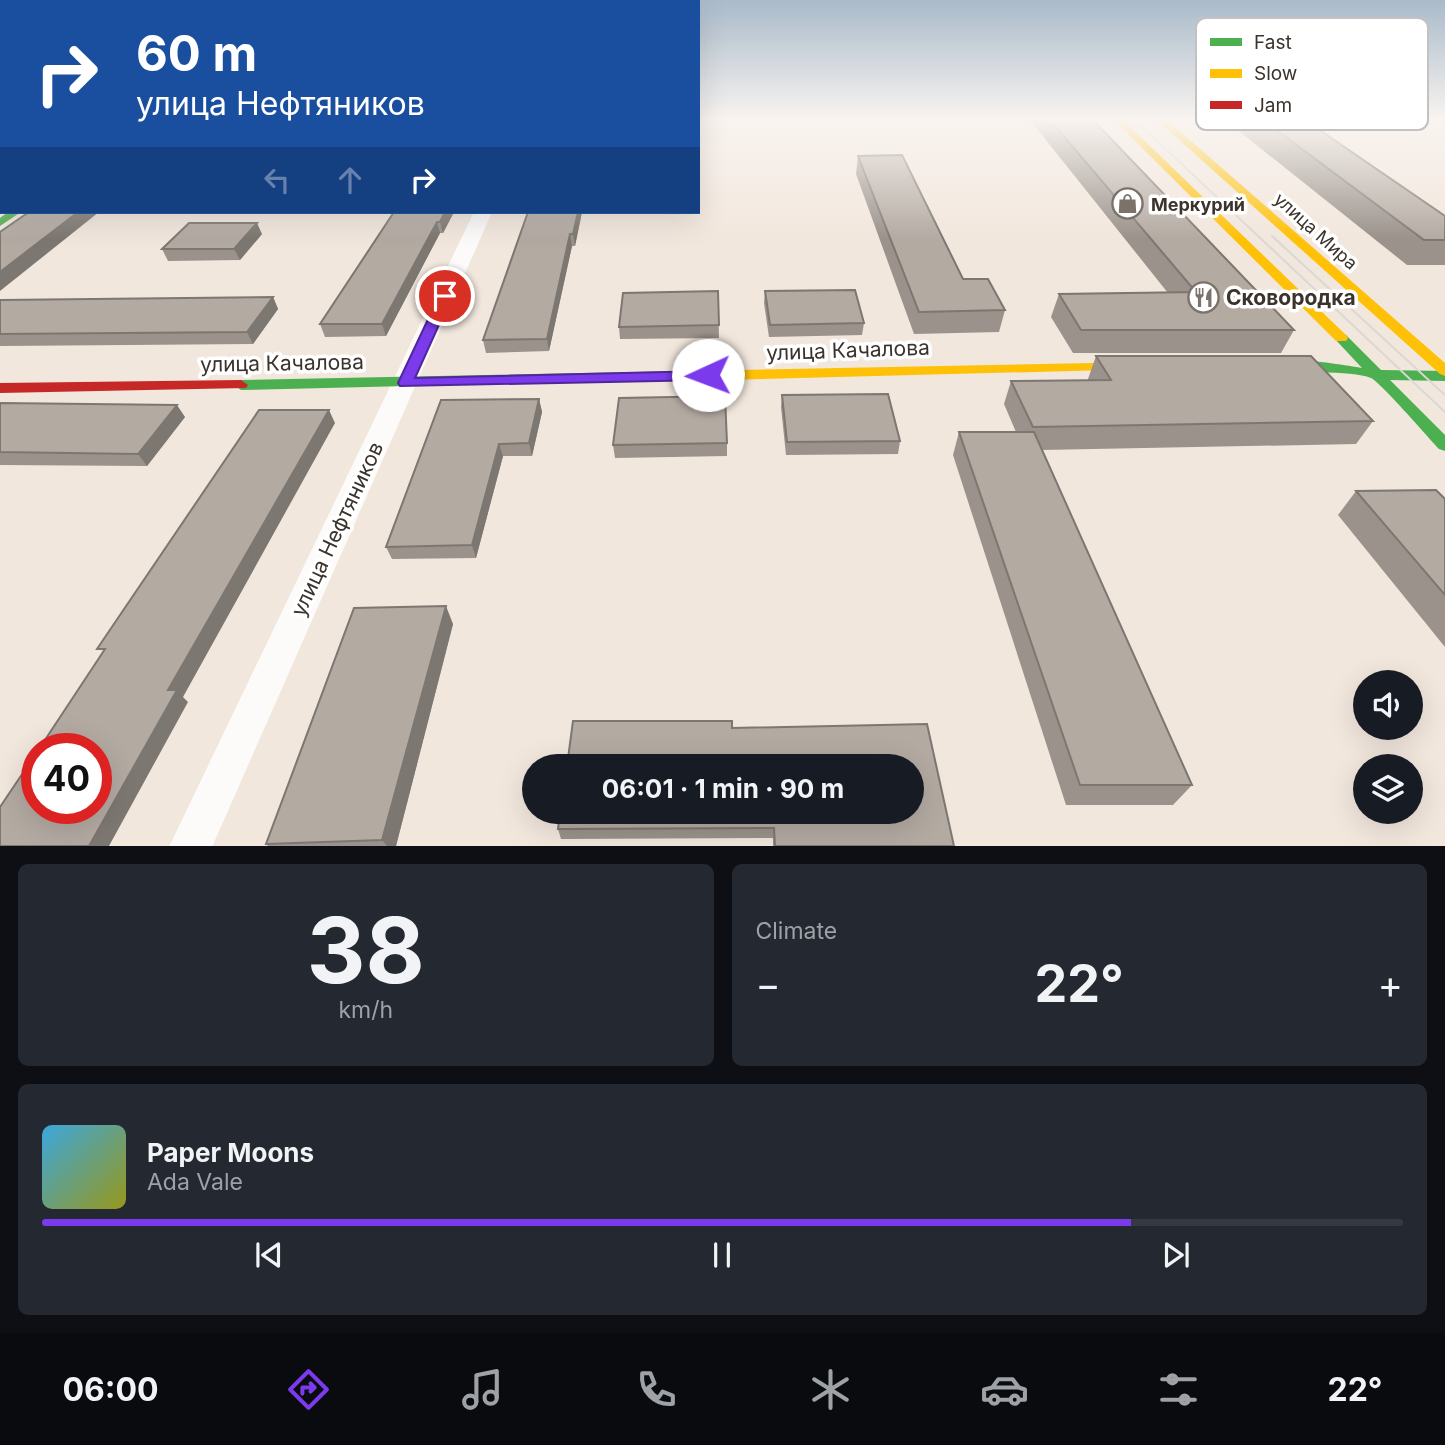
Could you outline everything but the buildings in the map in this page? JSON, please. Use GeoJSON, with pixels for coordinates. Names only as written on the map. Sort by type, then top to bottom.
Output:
{"type":"FeatureCollection","features":[{"type":"Feature","properties":{"kind":"main road"},"geometry":{"type":"LineString","coordinates":[[1158,159],[1378,375],[1445,446]]}},
{"type":"Feature","properties":{"kind":"main road","name":"улица Мира"},"geometry":{"type":"LineString","coordinates":[[1205,159],[1445,374]]}},
{"type":"Feature","properties":{"kind":"main road","name":"улица Качалова"},"geometry":{"type":"LineString","coordinates":[[0,388],[405,383],[1060,366],[1156,366]]}},
{"type":"Feature","properties":{"kind":"main road"},"geometry":{"type":"LineString","coordinates":[[1252,366],[1321,366],[1378,375],[1445,374]]}},
{"type":"Feature","properties":{"kind":"street","name":"улица Нефтяников"},"geometry":{"type":"LineString","coordinates":[[190,846],[482,214]]}},
{"type":"Feature","properties":{"kind":"tram line"},"geometry":{"type":"LineString","coordinates":[[1177,159],[1445,412]]}},
{"type":"Feature","properties":{"kind":"tram line"},"geometry":{"type":"LineString","coordinates":[[1272,236],[1445,395]]}},
{"type":"Feature","properties":{"kind":"traffic: fast"},"geometry":{"type":"LineString","coordinates":[[0,223],[12,214]]}},
{"type":"Feature","properties":{"kind":"traffic: fast"},"geometry":{"type":"LineString","coordinates":[[1341,338],[1445,445]]}},
{"type":"Feature","properties":{"kind":"traffic: fast"},"geometry":{"type":"LineString","coordinates":[[1271,366],[1321,366],[1378,375],[1445,376]]}},
{"type":"Feature","properties":{"kind":"traffic: fast"},"geometry":{"type":"LineString","coordinates":[[241,385],[685,376]]}},
{"type":"Feature","properties":{"kind":"traffic: slow"},"geometry":{"type":"LineString","coordinates":[[1158,159],[1341,338]]}},
{"type":"Feature","properties":{"kind":"traffic: slow"},"geometry":{"type":"LineString","coordinates":[[1206,159],[1445,371]]}},
{"type":"Feature","properties":{"kind":"traffic: slow"},"geometry":{"type":"LineString","coordinates":[[685,376],[1143,366]]}},
{"type":"Feature","properties":{"kind":"traffic: jam"},"geometry":{"type":"LineString","coordinates":[[0,388],[241,385]]}},
{"type":"Feature","properties":{"kind":"place","name":"Меркурий"},"geometry":{"type":"Point","coordinates":[1128,204]}},
{"type":"Feature","properties":{"kind":"place","name":"Сковородка"},"geometry":{"type":"Point","coordinates":[1203,297]}},
{"type":"Feature","properties":{"kind":"route"},"geometry":{"type":"LineString","coordinates":[[445,296],[405,383],[708,375]]}}]}
